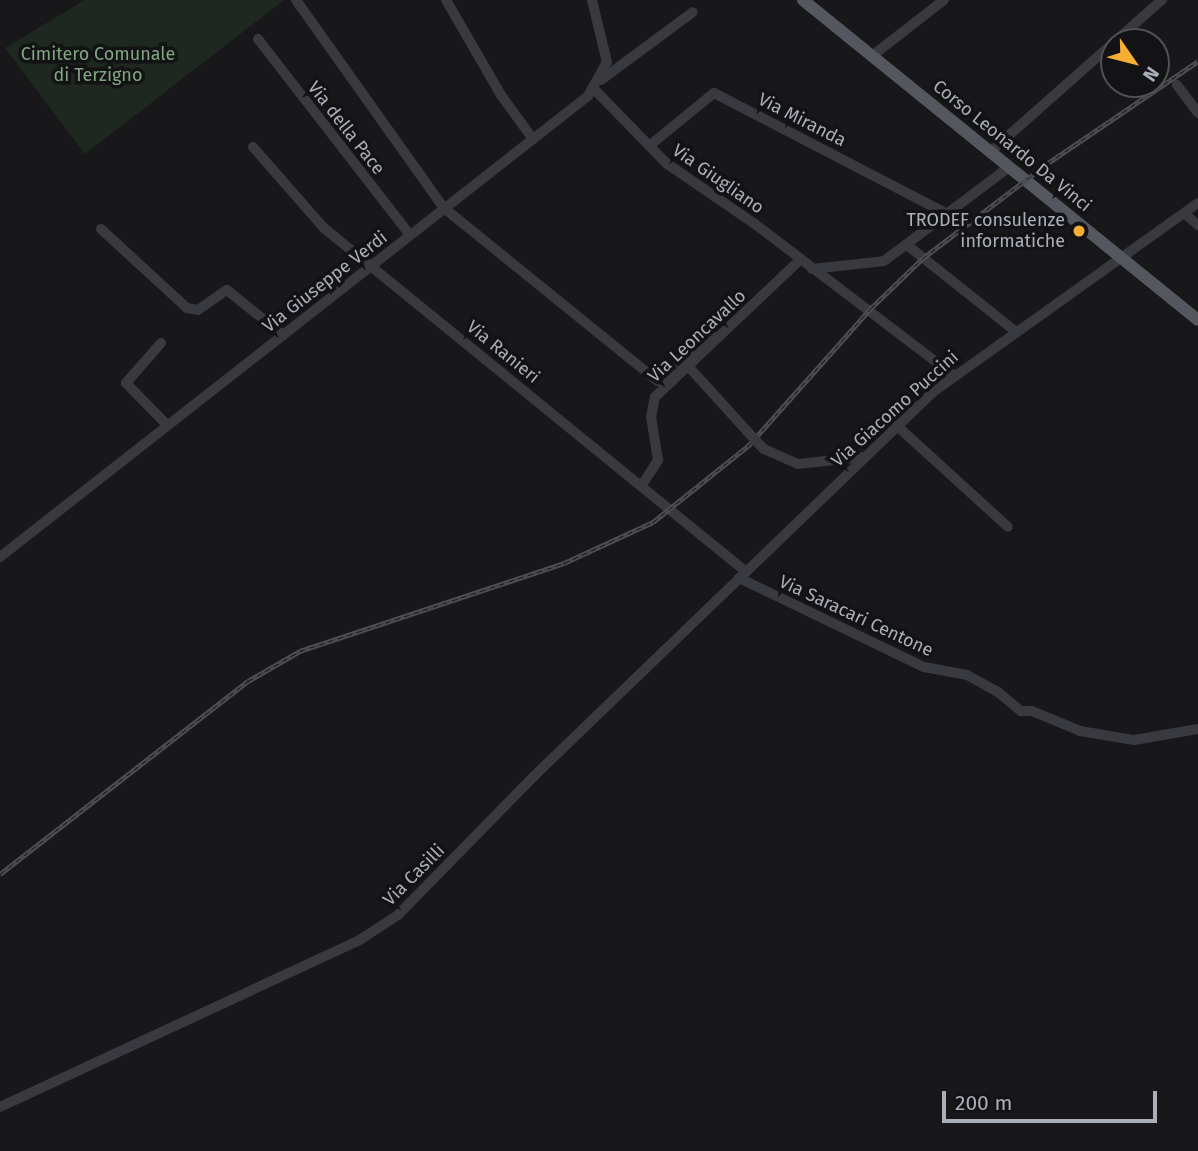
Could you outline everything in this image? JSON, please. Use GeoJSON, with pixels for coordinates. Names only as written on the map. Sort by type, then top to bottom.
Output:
{"type":"FeatureCollection","features":[{"type":"Feature","properties":{"kind":"main road","name":"Corso Leonardo Da Vinci"},"geometry":{"type":"LineString","coordinates":[[803,0],[1123,259],[1195,312]]}},
{"type":"Feature","properties":{"kind":"street"},"geometry":{"type":"LineString","coordinates":[[296,0],[444,208],[658,381],[708,338],[719,337]]}},
{"type":"Feature","properties":{"kind":"street"},"geometry":{"type":"LineString","coordinates":[[446,0],[501,95],[533,139]]}},
{"type":"Feature","properties":{"kind":"street"},"geometry":{"type":"LineString","coordinates":[[592,0],[607,52],[597,85]]}},
{"type":"Feature","properties":{"kind":"street"},"geometry":{"type":"LineString","coordinates":[[872,55],[944,0]]}},
{"type":"Feature","properties":{"kind":"street"},"geometry":{"type":"LineString","coordinates":[[990,152],[1163,0]]}},
{"type":"Feature","properties":{"kind":"street","name":"Via Giuseppe Verdi"},"geometry":{"type":"LineString","coordinates":[[0,557],[693,12]]}},
{"type":"Feature","properties":{"kind":"street","name":"Via della Pace"},"geometry":{"type":"LineString","coordinates":[[258,40],[410,235]]}},
{"type":"Feature","properties":{"kind":"street","name":"Via Giugliano"},"geometry":{"type":"LineString","coordinates":[[597,85],[649,146],[953,375]]}},
{"type":"Feature","properties":{"kind":"street"},"geometry":{"type":"LineString","coordinates":[[1177,85],[1198,113]]}},
{"type":"Feature","properties":{"kind":"street","name":"Via Miranda"},"geometry":{"type":"LineString","coordinates":[[649,146],[714,93],[949,215]]}},
{"type":"Feature","properties":{"kind":"street","name":"Via Ranieri"},"geometry":{"type":"LineString","coordinates":[[253,147],[312,218],[642,485],[742,575]]}},
{"type":"Feature","properties":{"kind":"street"},"geometry":{"type":"LineString","coordinates":[[812,269],[877,263],[949,215],[1009,167]]}},
{"type":"Feature","properties":{"kind":"street","name":"Via Giacomo Puccini"},"geometry":{"type":"LineString","coordinates":[[742,575],[863,457],[953,375],[1076,287],[1123,259],[1198,203]]}},
{"type":"Feature","properties":{"kind":"street"},"geometry":{"type":"LineString","coordinates":[[1185,214],[1198,225]]}},
{"type":"Feature","properties":{"kind":"street"},"geometry":{"type":"LineString","coordinates":[[101,229],[187,308],[198,310],[227,290],[283,335]]}},
{"type":"Feature","properties":{"kind":"street"},"geometry":{"type":"LineString","coordinates":[[907,245],[1015,331]]}},
{"type":"Feature","properties":{"kind":"street","name":"Via Leoncavallo"},"geometry":{"type":"LineString","coordinates":[[642,485],[658,460],[651,417],[655,397],[799,261]]}},
{"type":"Feature","properties":{"kind":"street"},"geometry":{"type":"LineString","coordinates":[[161,343],[126,383],[166,424]]}},
{"type":"Feature","properties":{"kind":"street"},"geometry":{"type":"LineString","coordinates":[[688,366],[764,449],[798,464],[863,457]]}},
{"type":"Feature","properties":{"kind":"street"},"geometry":{"type":"LineString","coordinates":[[897,425],[1008,527]]}},
{"type":"Feature","properties":{"kind":"street","name":"Via Saracari Centone"},"geometry":{"type":"LineString","coordinates":[[742,575],[923,667],[967,675],[998,692],[1021,711],[1032,711],[1080,731],[1134,740],[1198,729]]}},
{"type":"Feature","properties":{"kind":"street","name":"Via Casilli"},"geometry":{"type":"LineString","coordinates":[[0,1107],[358,941],[391,921],[742,575]]}},
{"type":"Feature","properties":{"kind":"green space","name":"Cimitero Comunale di Terzigno"},"geometry":{"type":"Polygon","coordinates":[[[85,0],[284,0],[85,154],[5,48],[85,0]]]}},
{"type":"Feature","properties":{"kind":"railway"},"geometry":{"type":"LineString","coordinates":[[0,874],[248,681],[300,651],[564,563],[653,522],[748,446],[871,308],[923,258],[1048,163],[1198,61]]}},
{"type":"Feature","properties":{"kind":"place","name":"TRODEF consulenze informatiche"},"geometry":{"type":"Point","coordinates":[1079,231]}}]}
